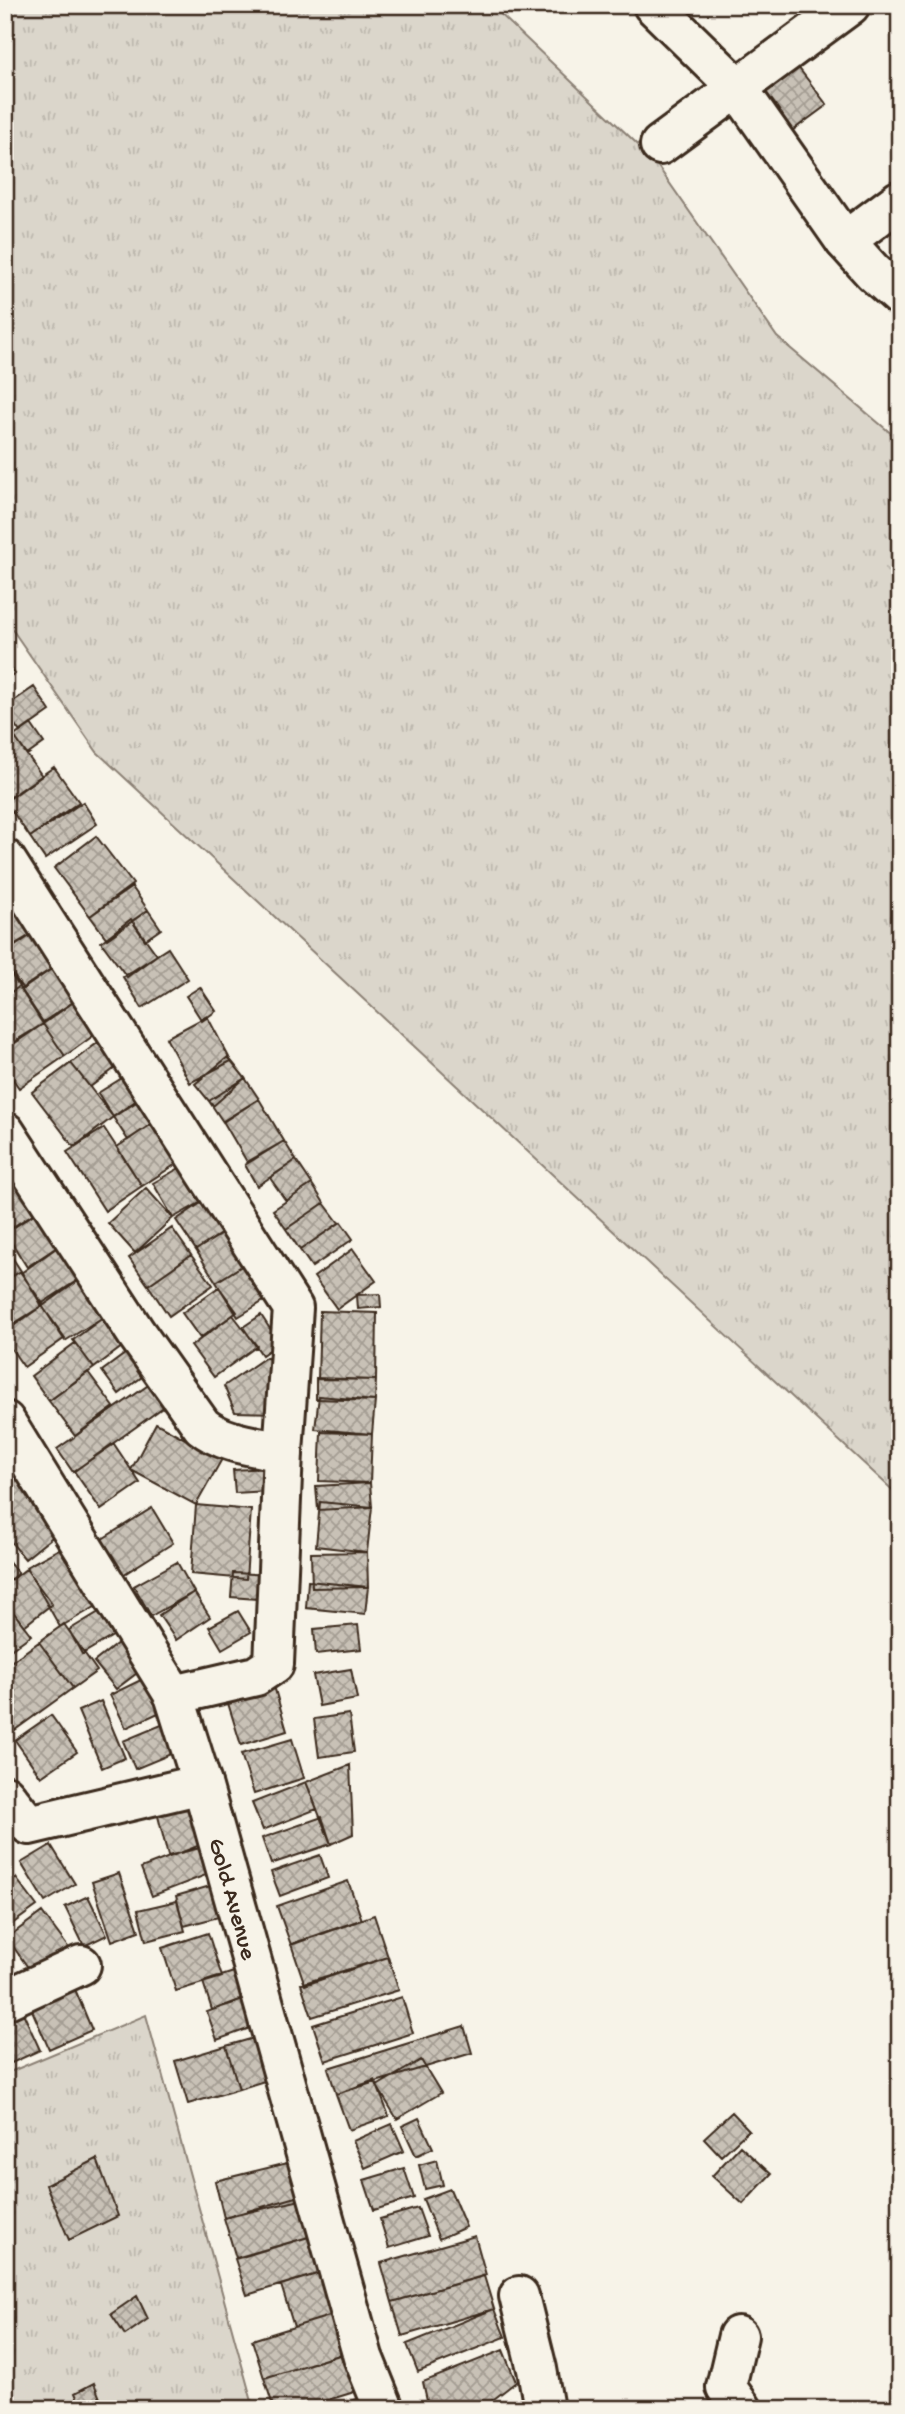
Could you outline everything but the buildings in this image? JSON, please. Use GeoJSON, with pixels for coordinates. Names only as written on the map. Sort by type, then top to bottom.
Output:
{"type":"FeatureCollection","features":[{"type":"Feature","properties":{"kind":"street"},"geometry":{"type":"LineString","coordinates":[[653,5],[737,88],[845,240],[873,272],[900,296]]}},
{"type":"Feature","properties":{"kind":"street"},"geometry":{"type":"LineString","coordinates":[[660,145],[850,5]]}},
{"type":"Feature","properties":{"kind":"street"},"geometry":{"type":"LineString","coordinates":[[845,240],[900,200]]}},
{"type":"Feature","properties":{"kind":"street"},"geometry":{"type":"LineString","coordinates":[[5,859],[293,1308],[283,1452],[274,1664],[256,1676],[174,1695]]}},
{"type":"Feature","properties":{"kind":"street"},"geometry":{"type":"LineString","coordinates":[[5,1132],[136,1333],[202,1426],[225,1440],[283,1452]]}},
{"type":"Feature","properties":{"kind":"street","name":"Gold Avenue"},"geometry":{"type":"LineString","coordinates":[[5,1421],[174,1695],[202,1784],[363,2357],[384,2409]]}},
{"type":"Feature","properties":{"kind":"street"},"geometry":{"type":"LineString","coordinates":[[5,1795],[29,1825],[202,1784]]}},
{"type":"Feature","properties":{"kind":"street"},"geometry":{"type":"LineString","coordinates":[[5,2000],[81,1965]]}},
{"type":"Feature","properties":{"kind":"street"},"geometry":{"type":"LineString","coordinates":[[519,2296],[544,2409]]}},
{"type":"Feature","properties":{"kind":"street"},"geometry":{"type":"LineString","coordinates":[[738,2336],[726,2387],[742,2409]]}},
{"type":"Feature","properties":{"kind":"green space"},"geometry":{"type":"Polygon","coordinates":[[[5,5],[491,5],[652,158],[777,337],[900,441],[900,1497],[97,752],[5,619],[5,5]]]}},
{"type":"Feature","properties":{"kind":"green space"},"geometry":{"type":"Polygon","coordinates":[[[146,2015],[254,2409],[5,2409],[5,2074],[146,2015]]]}}]}
